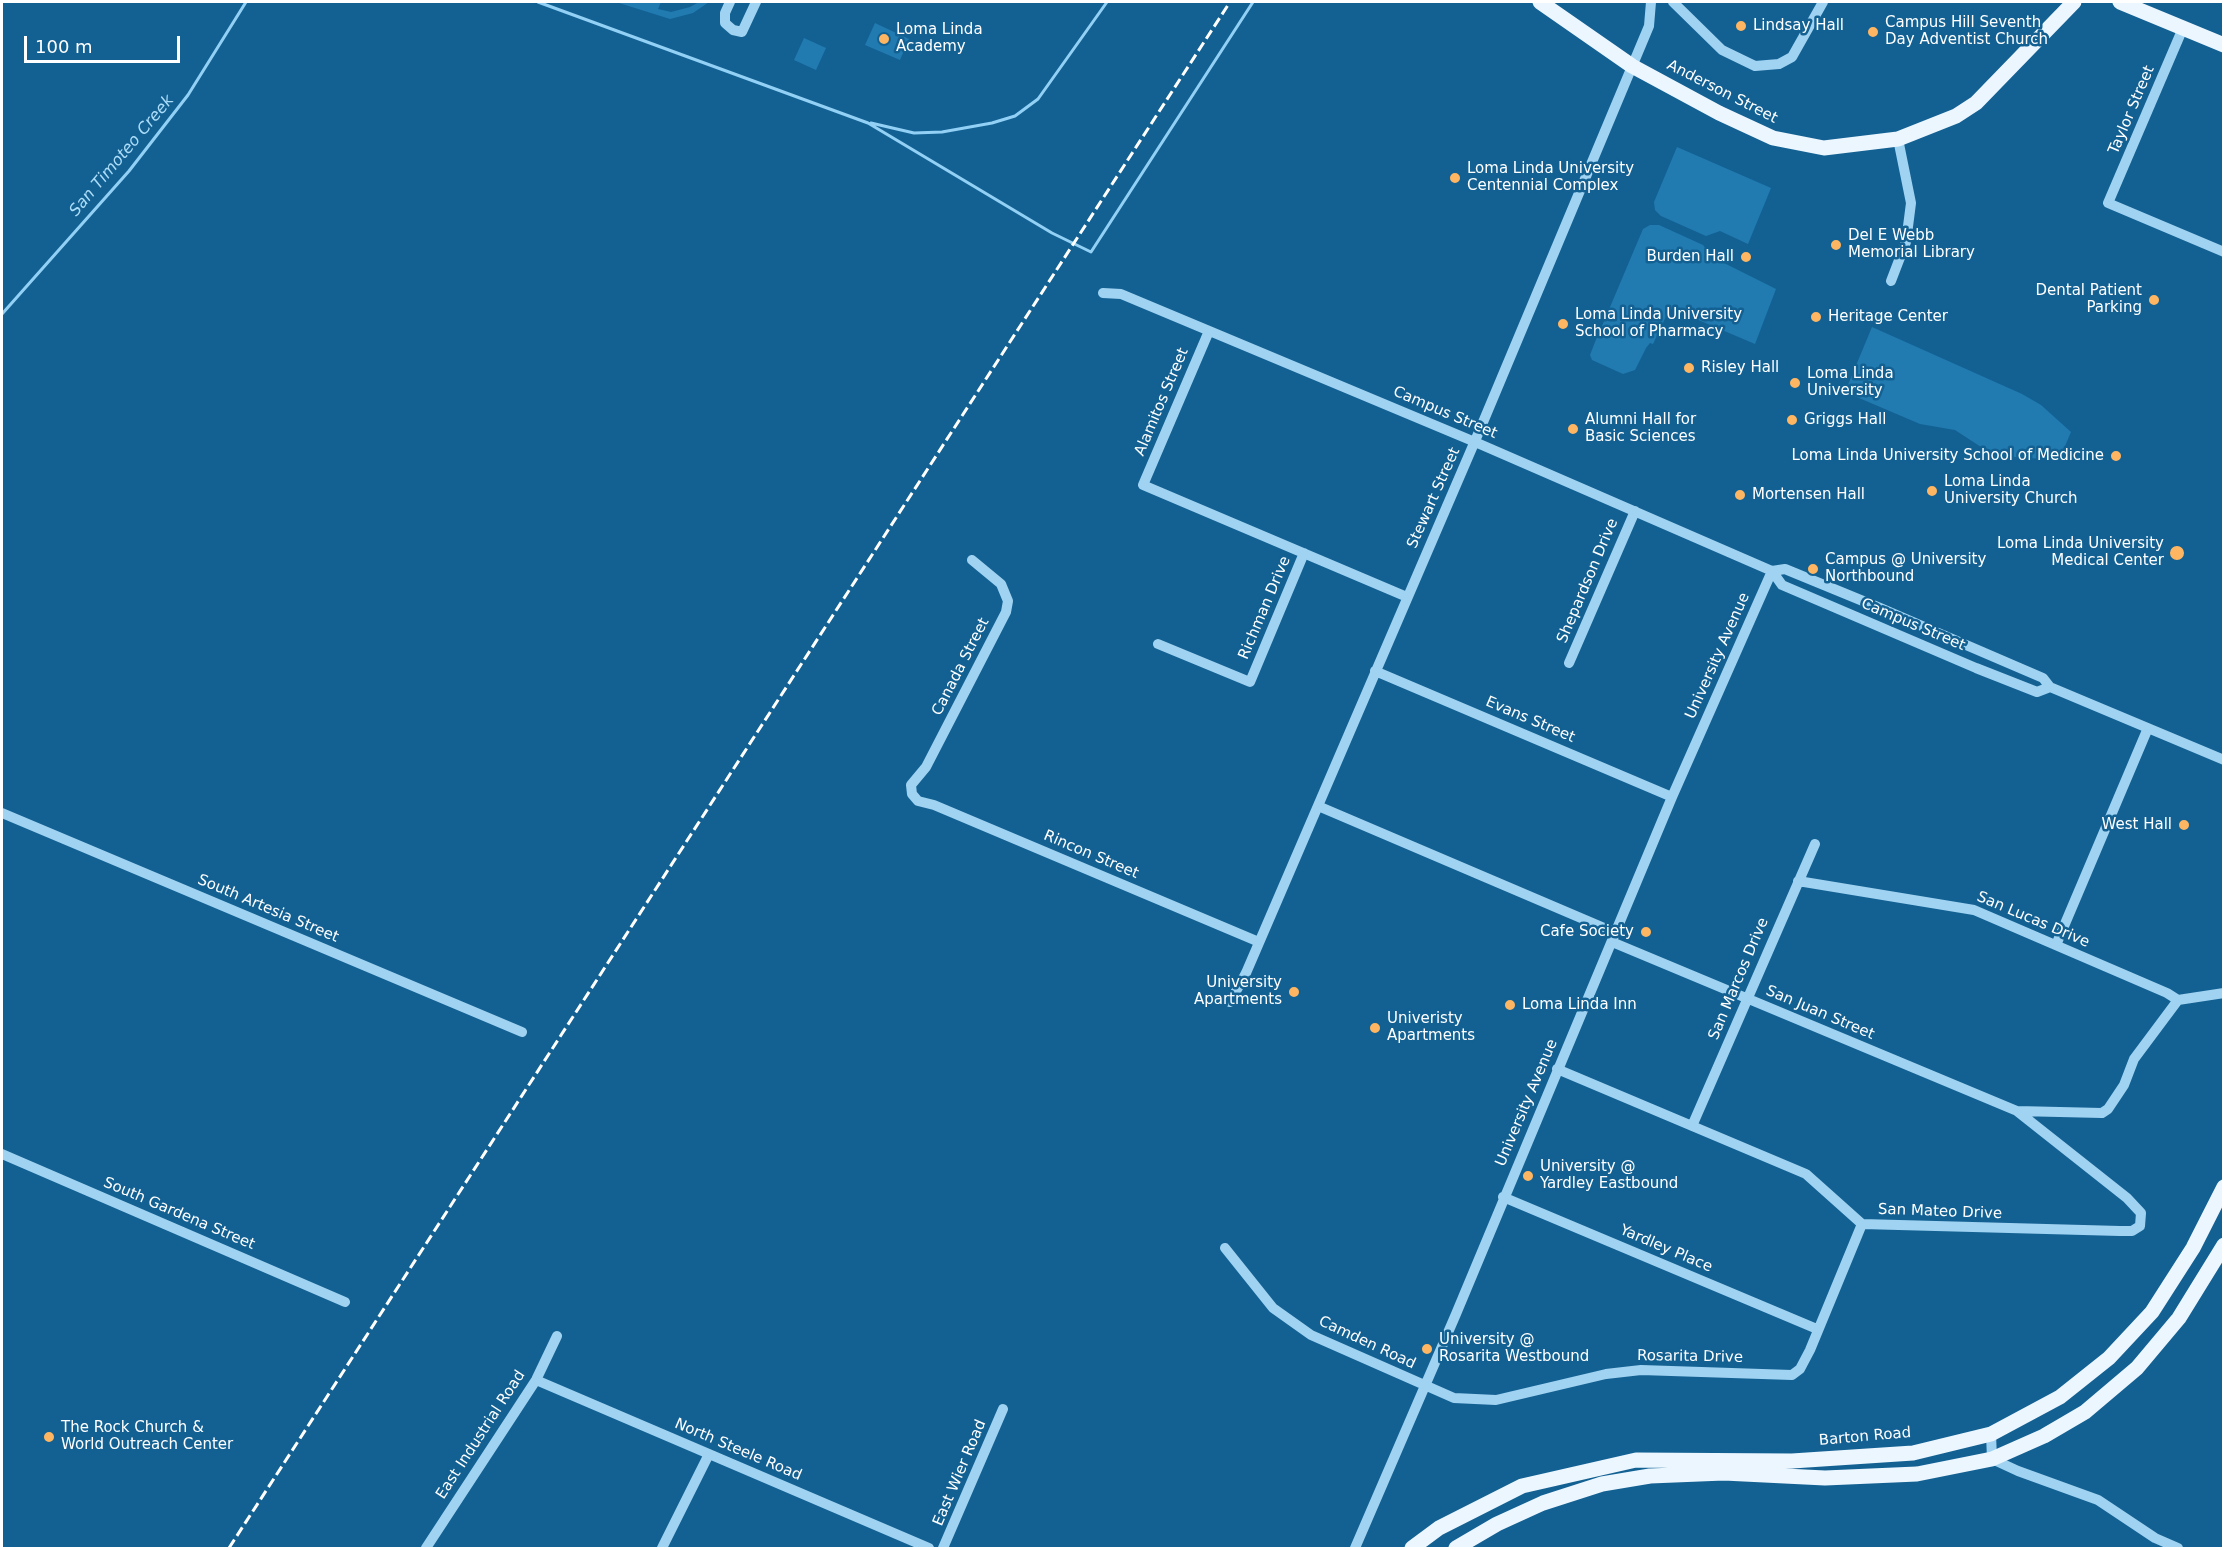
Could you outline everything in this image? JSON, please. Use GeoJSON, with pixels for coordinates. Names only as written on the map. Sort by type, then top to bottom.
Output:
{"type":"FeatureCollection","features":[{"type":"Feature","properties":{"kind":"main road","name":"Anderson Street"},"geometry":{"type":"LineString","coordinates":[[1540,2],[1632,66],[1773,138],[1824,148],[1898,139],[1938,125],[1976,103],[2074,2]]}},
{"type":"Feature","properties":{"kind":"main road"},"geometry":{"type":"LineString","coordinates":[[2120,2],[2223,45]]}},
{"type":"Feature","properties":{"kind":"main road","name":"Barton Road"},"geometry":{"type":"LineString","coordinates":[[1412,1548],[1456,1518],[1522,1486],[1636,1460],[1792,1461],[1913,1453],[1991,1434],[2060,1396],[2109,1358],[2131,1335],[2152,1312],[2193,1248],[2223,1187]]}},
{"type":"Feature","properties":{"kind":"main road"},"geometry":{"type":"LineString","coordinates":[[1456,1548],[1497,1524],[1543,1503],[1602,1484],[1650,1476],[1724,1473],[1825,1478],[1917,1474],[1992,1459],[2044,1436],[2085,1412],[2137,1368],[2179,1318],[2223,1245]]}},
{"type":"Feature","properties":{"kind":"street"},"geometry":{"type":"LineString","coordinates":[[730,2],[725,13],[725,23],[733,30],[742,32],[756,2]]}},
{"type":"Feature","properties":{"kind":"street","name":"Stewart Street"},"geometry":{"type":"LineString","coordinates":[[1230,1002],[1259,942],[1475,442],[1649,26],[1651,2]]}},
{"type":"Feature","properties":{"kind":"street"},"geometry":{"type":"LineString","coordinates":[[1674,2],[1722,50],[1755,66],[1779,64],[1792,57],[1823,2]]}},
{"type":"Feature","properties":{"kind":"street","name":"Taylor Street"},"geometry":{"type":"LineString","coordinates":[[2183,28],[2108,203],[2223,252]]}},
{"type":"Feature","properties":{"kind":"street"},"geometry":{"type":"LineString","coordinates":[[1891,281],[1906,242],[1911,202],[1898,139]]}},
{"type":"Feature","properties":{"kind":"street","name":"Campus Street"},"geometry":{"type":"LineString","coordinates":[[1103,293],[1121,294],[1475,442],[1772,571],[1782,585],[1965,663],[2037,692],[2050,687]]}},
{"type":"Feature","properties":{"kind":"street","name":"Alamitos Street"},"geometry":{"type":"LineString","coordinates":[[1209,331],[1143,485],[1304,553]]}},
{"type":"Feature","properties":{"kind":"street","name":"Shepardson Drive"},"geometry":{"type":"LineString","coordinates":[[1569,663],[1635,511]]}},
{"type":"Feature","properties":{"kind":"street"},"geometry":{"type":"LineString","coordinates":[[1304,553],[1407,597]]}},
{"type":"Feature","properties":{"kind":"street","name":"Richman Drive"},"geometry":{"type":"LineString","coordinates":[[1158,644],[1250,682],[1304,553]]}},
{"type":"Feature","properties":{"kind":"street","name":"Canada Street"},"geometry":{"type":"LineString","coordinates":[[912,794],[911,785],[926,767],[1006,612],[1008,602],[1001,584],[972,560]]}},
{"type":"Feature","properties":{"kind":"street","name":"Campus Street"},"geometry":{"type":"LineString","coordinates":[[1772,571],[1785,569],[1880,608],[2043,678],[2050,687],[2223,760]]}},
{"type":"Feature","properties":{"kind":"street","name":"University Avenue"},"geometry":{"type":"LineString","coordinates":[[1355,1548],[1672,797],[1772,571]]}},
{"type":"Feature","properties":{"kind":"street","name":"Evans Street"},"geometry":{"type":"LineString","coordinates":[[1375,671],[1672,797]]}},
{"type":"Feature","properties":{"kind":"street"},"geometry":{"type":"LineString","coordinates":[[2056,945],[2148,728]]}},
{"type":"Feature","properties":{"kind":"street","name":"Rincon Street"},"geometry":{"type":"LineString","coordinates":[[912,794],[918,801],[934,805],[1259,942]]}},
{"type":"Feature","properties":{"kind":"street","name":"San Juan Street"},"geometry":{"type":"LineString","coordinates":[[1318,806],[1747,998],[2017,1111],[2127,1198],[2141,1213],[2141,1220]]}},
{"type":"Feature","properties":{"kind":"street","name":"South Artesia Street"},"geometry":{"type":"LineString","coordinates":[[2,813],[522,1032]]}},
{"type":"Feature","properties":{"kind":"street","name":"San Marcos Drive"},"geometry":{"type":"LineString","coordinates":[[1692,1126],[1815,844]]}},
{"type":"Feature","properties":{"kind":"street","name":"San Lucas Drive"},"geometry":{"type":"LineString","coordinates":[[1798,881],[1953,904],[1974,910],[2167,993],[2178,1000]]}},
{"type":"Feature","properties":{"kind":"street"},"geometry":{"type":"LineString","coordinates":[[2178,1000],[2223,993]]}},
{"type":"Feature","properties":{"kind":"street","name":"San Juan Street"},"geometry":{"type":"LineString","coordinates":[[2017,1111],[2102,1113],[2108,1109],[2124,1085],[2134,1059],[2178,1000]]}},
{"type":"Feature","properties":{"kind":"street","name":"San Mateo Drive"},"geometry":{"type":"LineString","coordinates":[[1557,1069],[1806,1174],[1862,1224],[2120,1232],[2140,1226],[2141,1220]]}},
{"type":"Feature","properties":{"kind":"street","name":"South Gardena Street"},"geometry":{"type":"LineString","coordinates":[[2,1154],[345,1302]]}},
{"type":"Feature","properties":{"kind":"street","name":"Yardley Place"},"geometry":{"type":"LineString","coordinates":[[1503,1197],[1817,1329]]}},
{"type":"Feature","properties":{"kind":"street","name":"Rosarita Drive"},"geometry":{"type":"LineString","coordinates":[[1425,1386],[1454,1398],[1496,1400],[1606,1374],[1641,1370],[1792,1375],[1800,1369],[1862,1224]]}},
{"type":"Feature","properties":{"kind":"street","name":"Camden Road"},"geometry":{"type":"LineString","coordinates":[[1225,1248],[1273,1308],[1302,1329],[1425,1386]]}},
{"type":"Feature","properties":{"kind":"street","name":"East Industrial Road"},"geometry":{"type":"LineString","coordinates":[[426,1548],[536,1380],[556,1336]]}},
{"type":"Feature","properties":{"kind":"street","name":"North Steele Road"},"geometry":{"type":"LineString","coordinates":[[536,1380],[929,1548]]}},
{"type":"Feature","properties":{"kind":"street","name":"East Wier Road"},"geometry":{"type":"LineString","coordinates":[[943,1548],[1003,1409]]}},
{"type":"Feature","properties":{"kind":"street"},"geometry":{"type":"LineString","coordinates":[[1991,1434],[1992,1459],[2018,1471],[2098,1500],[2155,1538],[2178,1548]]}},
{"type":"Feature","properties":{"kind":"street"},"geometry":{"type":"LineString","coordinates":[[662,1548],[709,1454]]}},
{"type":"Feature","properties":{"kind":"shaded area"},"geometry":{"type":"Polygon","coordinates":[[[616,2],[661,2],[658,9],[671,12],[699,2],[709,2],[693,13],[670,19],[616,2]]]}},
{"type":"Feature","properties":{"kind":"shaded area"},"geometry":{"type":"Polygon","coordinates":[[[875,23],[909,39],[900,60],[865,45],[875,23]]]}},
{"type":"Feature","properties":{"kind":"shaded area"},"geometry":{"type":"Polygon","coordinates":[[[804,38],[826,48],[816,70],[794,60],[804,38]]]}},
{"type":"Feature","properties":{"kind":"shaded area"},"geometry":{"type":"Polygon","coordinates":[[[1677,147],[1771,188],[1748,244],[1720,231],[1706,236],[1661,216],[1655,210],[1654,202],[1677,147]]]}},
{"type":"Feature","properties":{"kind":"shaded area"},"geometry":{"type":"Polygon","coordinates":[[[1650,225],[1659,225],[1703,245],[1712,257],[1776,289],[1755,344],[1670,308],[1653,344],[1650,343],[1646,348],[1635,370],[1623,374],[1592,360],[1590,355],[1597,337],[1604,329],[1602,326],[1643,229],[1650,225]]]}},
{"type":"Feature","properties":{"kind":"shaded area"},"geometry":{"type":"Polygon","coordinates":[[[1872,327],[2022,394],[2041,405],[2071,432],[2059,460],[2015,457],[1981,447],[1955,430],[1920,424],[1845,392],[1872,327]]]}},
{"type":"Feature","properties":{"kind":"waterway","name":"San Timoteo Creek"},"geometry":{"type":"LineString","coordinates":[[2,314],[129,171],[188,95],[246,2]]}},
{"type":"Feature","properties":{"kind":"waterway"},"geometry":{"type":"LineString","coordinates":[[538,2],[868,123],[1052,233],[1091,252],[1253,2]]}},
{"type":"Feature","properties":{"kind":"waterway"},"geometry":{"type":"LineString","coordinates":[[871,123],[914,133],[942,132],[992,123],[1015,116],[1038,99],[1107,2]]}},
{"type":"Feature","properties":{"kind":"railway"},"geometry":{"type":"LineString","coordinates":[[229,1548],[1230,2]]}},
{"type":"Feature","properties":{"kind":"place","name":"Lindsay Hall"},"geometry":{"type":"Point","coordinates":[1741,26]}},
{"type":"Feature","properties":{"kind":"place","name":"Campus Hill Seventh Day Adventist Church"},"geometry":{"type":"Point","coordinates":[1873,32]}},
{"type":"Feature","properties":{"kind":"place","name":"Loma Linda Academy"},"geometry":{"type":"Point","coordinates":[884,39]}},
{"type":"Feature","properties":{"kind":"place","name":"Loma Linda University Centennial Complex"},"geometry":{"type":"Point","coordinates":[1455,178]}},
{"type":"Feature","properties":{"kind":"place","name":"Del E Webb Memorial Library"},"geometry":{"type":"Point","coordinates":[1836,245]}},
{"type":"Feature","properties":{"kind":"place","name":"Burden Hall"},"geometry":{"type":"Point","coordinates":[1746,257]}},
{"type":"Feature","properties":{"kind":"place","name":"Dental Patient Parking"},"geometry":{"type":"Point","coordinates":[2154,300]}},
{"type":"Feature","properties":{"kind":"place","name":"Heritage Center"},"geometry":{"type":"Point","coordinates":[1816,317]}},
{"type":"Feature","properties":{"kind":"place","name":"Loma Linda University School of Pharmacy"},"geometry":{"type":"Point","coordinates":[1563,324]}},
{"type":"Feature","properties":{"kind":"place","name":"Risley Hall"},"geometry":{"type":"Point","coordinates":[1689,368]}},
{"type":"Feature","properties":{"kind":"place","name":"Loma Linda University"},"geometry":{"type":"Point","coordinates":[1795,383]}},
{"type":"Feature","properties":{"kind":"place","name":"Griggs Hall"},"geometry":{"type":"Point","coordinates":[1792,420]}},
{"type":"Feature","properties":{"kind":"place","name":"Alumni Hall for Basic Sciences"},"geometry":{"type":"Point","coordinates":[1573,429]}},
{"type":"Feature","properties":{"kind":"place","name":"Loma Linda University School of Medicine"},"geometry":{"type":"Point","coordinates":[2116,456]}},
{"type":"Feature","properties":{"kind":"place","name":"Loma Linda University Church"},"geometry":{"type":"Point","coordinates":[1932,491]}},
{"type":"Feature","properties":{"kind":"place","name":"Mortensen Hall"},"geometry":{"type":"Point","coordinates":[1740,495]}},
{"type":"Feature","properties":{"kind":"place","name":"Loma Linda University Medical Center"},"geometry":{"type":"Point","coordinates":[2177,553]}},
{"type":"Feature","properties":{"kind":"place","name":"Campus @ University Northbound"},"geometry":{"type":"Point","coordinates":[1813,569]}},
{"type":"Feature","properties":{"kind":"place","name":"West Hall"},"geometry":{"type":"Point","coordinates":[2184,825]}},
{"type":"Feature","properties":{"kind":"place","name":"Cafe Society"},"geometry":{"type":"Point","coordinates":[1646,932]}},
{"type":"Feature","properties":{"kind":"place","name":"University Apartments"},"geometry":{"type":"Point","coordinates":[1294,992]}},
{"type":"Feature","properties":{"kind":"place","name":"Loma Linda Inn"},"geometry":{"type":"Point","coordinates":[1510,1005]}},
{"type":"Feature","properties":{"kind":"place","name":"Univeristy Apartments"},"geometry":{"type":"Point","coordinates":[1375,1028]}},
{"type":"Feature","properties":{"kind":"place","name":"University @ Yardley Eastbound"},"geometry":{"type":"Point","coordinates":[1528,1176]}},
{"type":"Feature","properties":{"kind":"place","name":"University @ Rosarita Westbound"},"geometry":{"type":"Point","coordinates":[1427,1349]}},
{"type":"Feature","properties":{"kind":"place","name":"The Rock Church & World Outreach Center"},"geometry":{"type":"Point","coordinates":[49,1437]}}]}
